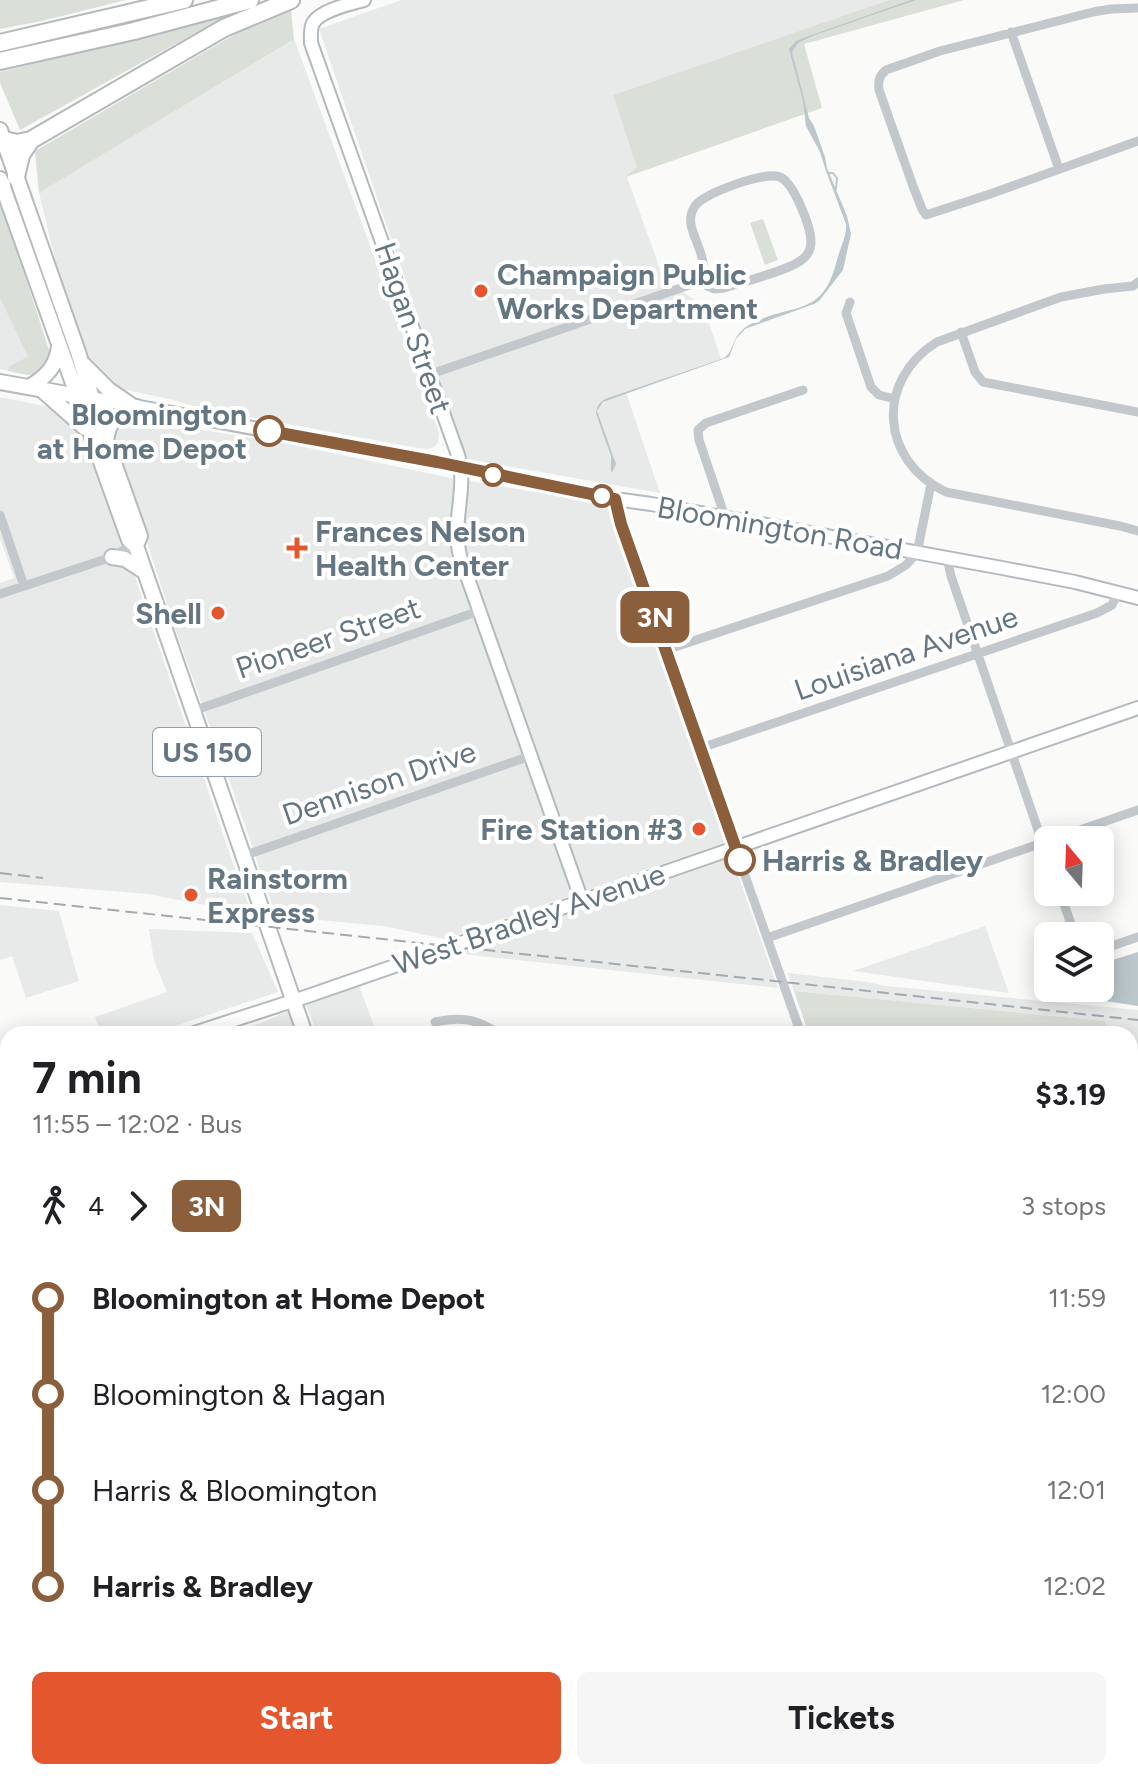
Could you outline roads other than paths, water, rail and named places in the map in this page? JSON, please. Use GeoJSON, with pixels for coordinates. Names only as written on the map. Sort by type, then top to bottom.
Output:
{"type":"FeatureCollection","features":[{"type":"Feature","properties":{"kind":"highway"},"geometry":{"type":"LineString","coordinates":[[0,43],[184,0]]}},
{"type":"Feature","properties":{"kind":"highway"},"geometry":{"type":"LineString","coordinates":[[0,61],[250,0]]}},
{"type":"Feature","properties":{"kind":"highway"},"geometry":{"type":"LineString","coordinates":[[1,136],[17,143],[31,140],[213,34],[291,0]]}},
{"type":"Feature","properties":{"kind":"highway"},"geometry":{"type":"LineString","coordinates":[[5,181],[31,140]]}},
{"type":"Feature","properties":{"kind":"main road","name":"Hagan Street"},"geometry":{"type":"LineString","coordinates":[[364,0],[320,16],[314,22],[311,43],[462,468],[456,538],[460,556],[582,901]]}},
{"type":"Feature","properties":{"kind":"main road"},"geometry":{"type":"LineString","coordinates":[[1,136],[5,181],[59,341],[84,397]]}},
{"type":"Feature","properties":{"kind":"main road"},"geometry":{"type":"LineString","coordinates":[[5,181],[81,362],[90,435]]}},
{"type":"Feature","properties":{"kind":"main road"},"geometry":{"type":"LineString","coordinates":[[35,388],[52,369],[57,359],[59,341]]}},
{"type":"Feature","properties":{"kind":"main road"},"geometry":{"type":"LineString","coordinates":[[81,362],[109,390],[134,406],[113,420],[106,441]]}},
{"type":"Feature","properties":{"kind":"main road"},"geometry":{"type":"LineString","coordinates":[[0,382],[84,397]]}},
{"type":"Feature","properties":{"kind":"main road"},"geometry":{"type":"LineString","coordinates":[[35,388],[80,422],[90,435]]}},
{"type":"Feature","properties":{"kind":"main road","name":"Bloomington Road"},"geometry":{"type":"LineString","coordinates":[[84,397],[615,499],[1075,582],[1138,598]]}},
{"type":"Feature","properties":{"kind":"main road","name":"US 150"},"geometry":{"type":"LineString","coordinates":[[84,397],[106,441],[140,536],[136,546]]}},
{"type":"Feature","properties":{"kind":"main road","name":"US 150"},"geometry":{"type":"LineString","coordinates":[[90,435],[129,540],[136,546],[302,1026]]}},
{"type":"Feature","properties":{"kind":"main road"},"geometry":{"type":"LineString","coordinates":[[112,557],[125,559],[145,572]]}},
{"type":"Feature","properties":{"kind":"main road","name":"West Bradley Avenue"},"geometry":{"type":"LineString","coordinates":[[216,1026],[1138,708]]}},
{"type":"Feature","properties":{"kind":"street"},"geometry":{"type":"LineString","coordinates":[[1138,8],[1093,12],[940,51],[886,70],[878,82],[913,186],[926,214],[1138,141]]}},
{"type":"Feature","properties":{"kind":"street"},"geometry":{"type":"LineString","coordinates":[[1011,32],[1059,169]]}},
{"type":"Feature","properties":{"kind":"street"},"geometry":{"type":"LineString","coordinates":[[431,374],[698,282],[714,289],[724,288],[796,264],[806,256],[811,243],[788,183],[773,175],[749,180],[711,194],[695,205],[691,225],[703,264],[698,282]]}},
{"type":"Feature","properties":{"kind":"street"},"geometry":{"type":"LineString","coordinates":[[1136,286],[1061,297],[937,342],[919,354],[905,372],[895,399],[894,425],[900,448],[913,468],[931,484],[956,495],[1138,531]]}},
{"type":"Feature","properties":{"kind":"street"},"geometry":{"type":"LineString","coordinates":[[850,302],[846,313],[871,387],[879,395],[895,399]]}},
{"type":"Feature","properties":{"kind":"street"},"geometry":{"type":"LineString","coordinates":[[961,332],[975,372],[983,382],[1138,412]]}},
{"type":"Feature","properties":{"kind":"street"},"geometry":{"type":"LineString","coordinates":[[725,517],[698,430],[706,423],[803,390]]}},
{"type":"Feature","properties":{"kind":"street"},"geometry":{"type":"LineString","coordinates":[[666,650],[888,576],[906,565],[917,553],[931,484]]}},
{"type":"Feature","properties":{"kind":"street"},"geometry":{"type":"LineString","coordinates":[[615,499],[621,524],[798,1026]]}},
{"type":"Feature","properties":{"kind":"street"},"geometry":{"type":"LineString","coordinates":[[0,515],[24,586]]}},
{"type":"Feature","properties":{"kind":"street"},"geometry":{"type":"LineString","coordinates":[[0,594],[136,546]]}},
{"type":"Feature","properties":{"kind":"street"},"geometry":{"type":"LineString","coordinates":[[947,558],[1011,752],[1041,826]]}},
{"type":"Feature","properties":{"kind":"street","name":"Louisiana Avenue"},"geometry":{"type":"LineString","coordinates":[[701,748],[1107,610],[1118,593]]}},
{"type":"Feature","properties":{"kind":"street","name":"Pioneer Street"},"geometry":{"type":"LineString","coordinates":[[193,711],[479,611]]}},
{"type":"Feature","properties":{"kind":"street","name":"Dennison Drive"},"geometry":{"type":"LineString","coordinates":[[243,856],[530,756]]}},
{"type":"Feature","properties":{"kind":"street"},"geometry":{"type":"LineString","coordinates":[[1091,826],[1138,810]]}},
{"type":"Feature","properties":{"kind":"street"},"geometry":{"type":"LineString","coordinates":[[767,938],[1034,846]]}},
{"type":"Feature","properties":{"kind":"street"},"geometry":{"type":"LineString","coordinates":[[1114,945],[1138,937]]}},
{"type":"Feature","properties":{"kind":"street"},"geometry":{"type":"LineString","coordinates":[[435,1022],[466,1018],[485,1026]]}},
{"type":"Feature","properties":{"kind":"waterway"},"geometry":{"type":"LineString","coordinates":[[829,173],[837,178],[836,189]]}},
{"type":"Feature","properties":{"kind":"railway"},"geometry":{"type":"LineString","coordinates":[[0,873],[43,878]]}},
{"type":"Feature","properties":{"kind":"railway"},"geometry":{"type":"LineString","coordinates":[[0,898],[1138,1020]]}},
{"type":"Feature","properties":{"kind":"place","name":"Champaign Public Works Department"},"geometry":{"type":"Point","coordinates":[481,291]}},
{"type":"Feature","properties":{"kind":"place","name":"Bloomington at Home Depot"},"geometry":{"type":"Point","coordinates":[269,431]}},
{"type":"Feature","properties":{"kind":"place","name":"Frances Nelson Health Center"},"geometry":{"type":"Point","coordinates":[297,548]}},
{"type":"Feature","properties":{"kind":"place","name":"Shell"},"geometry":{"type":"Point","coordinates":[218,613]}},
{"type":"Feature","properties":{"kind":"place","name":"Fire Station #3"},"geometry":{"type":"Point","coordinates":[699,829]}},
{"type":"Feature","properties":{"kind":"place","name":"Harris & Bradley"},"geometry":{"type":"Point","coordinates":[740,860]}},
{"type":"Feature","properties":{"kind":"place","name":"Rainstorm Express"},"geometry":{"type":"Point","coordinates":[191,895]}}]}
